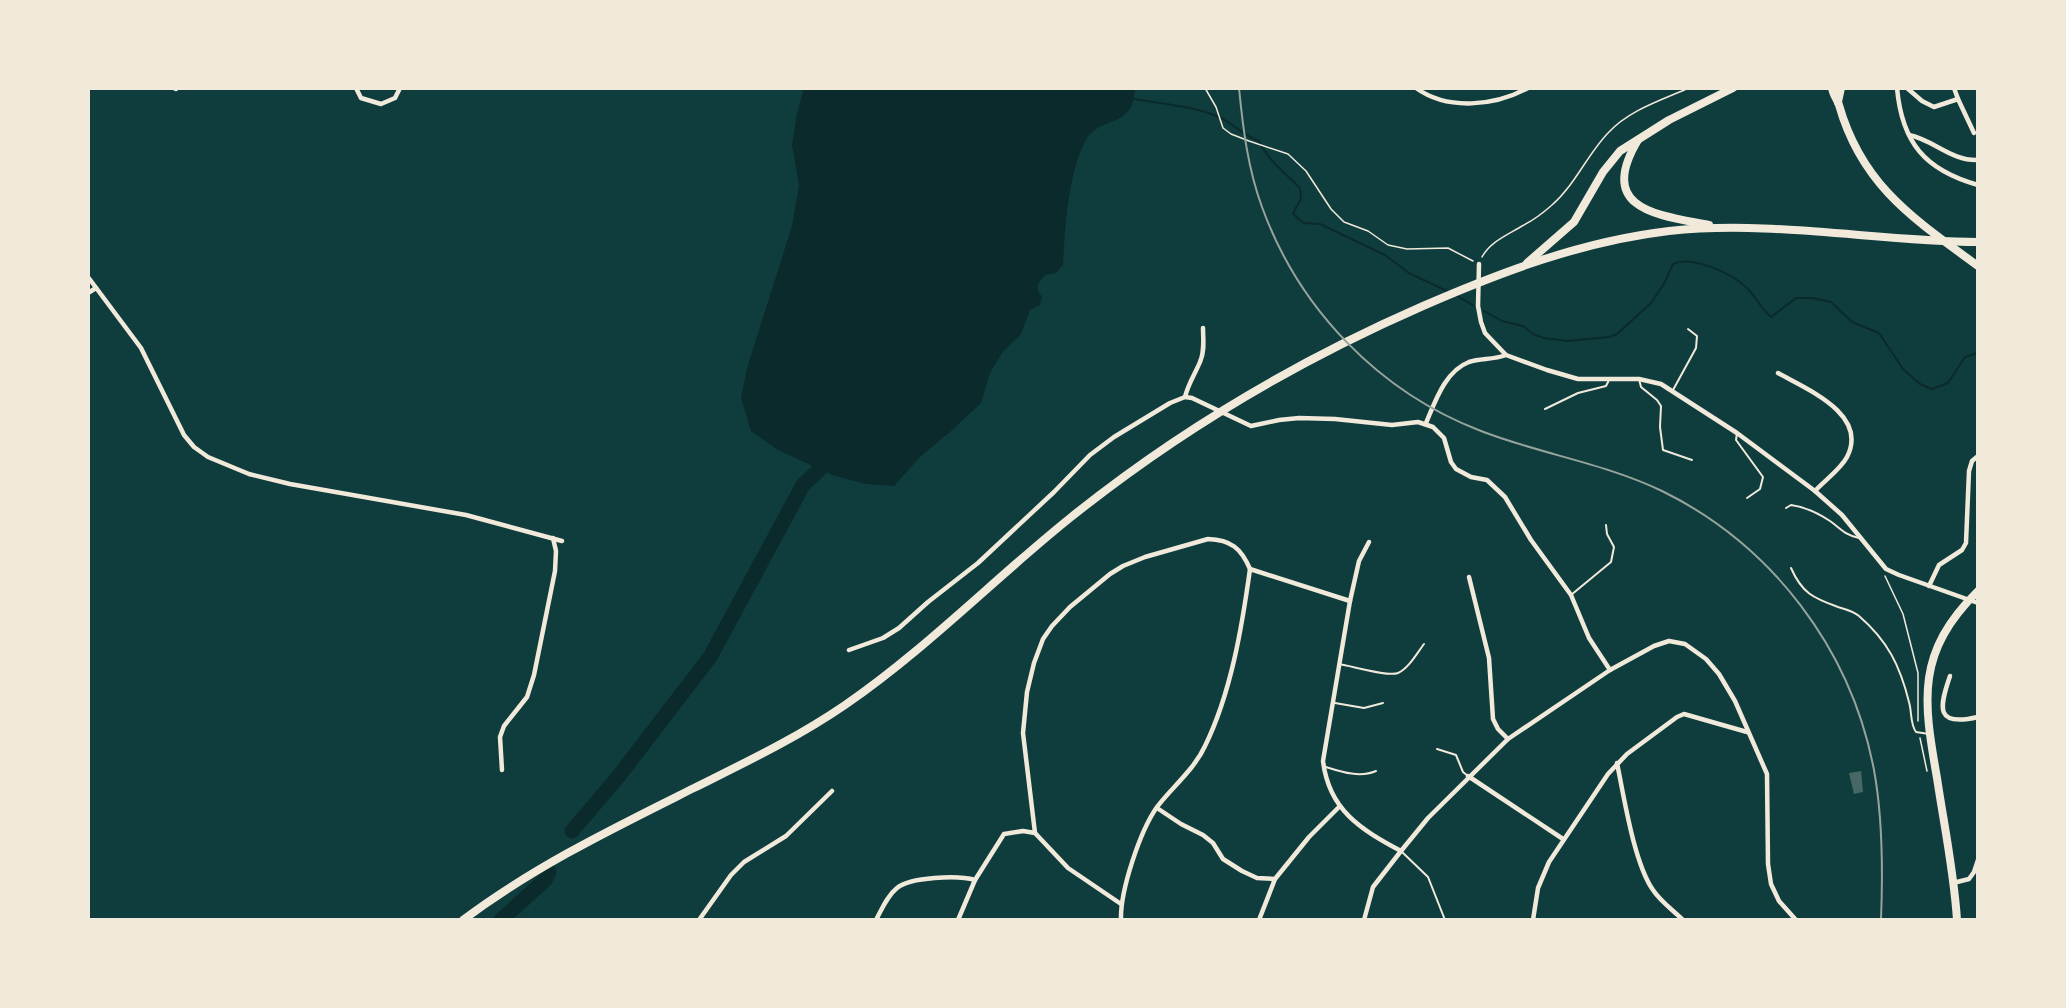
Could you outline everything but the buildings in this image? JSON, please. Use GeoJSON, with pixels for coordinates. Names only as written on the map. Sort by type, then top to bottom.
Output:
{"type":"FeatureCollection","features":[{"type":"Feature","properties":{"kind":"main road"},"geometry":{"type":"LineString","coordinates":[[1524,266],[1574,222],[1611,160],[1620,151],[1669,120],[1733,88]]}},
{"type":"Feature","properties":{"kind":"main road"},"geometry":{"type":"LineString","coordinates":[[1832,88],[1849,135],[1865,163],[1891,197],[1921,225],[1977,265]]}},
{"type":"Feature","properties":{"kind":"main road"},"geometry":{"type":"LineString","coordinates":[[1838,102],[1841,88]]}},
{"type":"Feature","properties":{"kind":"main road"},"geometry":{"type":"LineString","coordinates":[[1639,138],[1629,156],[1624,173],[1627,190],[1639,207],[1655,214],[1723,228]]}},
{"type":"Feature","properties":{"kind":"main road"},"geometry":{"type":"LineString","coordinates":[[463,920],[516,882],[568,851],[754,759],[804,731],[878,681],[1060,525],[1162,449],[1291,372],[1428,304],[1495,276],[1574,251],[1626,238],[1678,230],[1723,228],[1788,230],[1911,241],[1977,242]]}},
{"type":"Feature","properties":{"kind":"main road"},"geometry":{"type":"LineString","coordinates":[[1957,920],[1929,734],[1927,703],[1931,665],[1940,639],[1956,614],[1975,593]]}},
{"type":"Feature","properties":{"kind":"street"},"geometry":{"type":"LineString","coordinates":[[356,88],[361,98],[381,104],[395,98],[400,88]]}},
{"type":"Feature","properties":{"kind":"street"},"geometry":{"type":"LineString","coordinates":[[1416,88],[1426,95],[1443,100],[1471,103],[1501,100],[1528,88]]}},
{"type":"Feature","properties":{"kind":"street"},"geometry":{"type":"LineString","coordinates":[[1897,88],[1904,120],[1916,148],[1935,167],[1977,185]]}},
{"type":"Feature","properties":{"kind":"street"},"geometry":{"type":"LineString","coordinates":[[1906,88],[1934,107],[1958,99]]}},
{"type":"Feature","properties":{"kind":"street"},"geometry":{"type":"LineString","coordinates":[[1954,88],[1974,133]]}},
{"type":"Feature","properties":{"kind":"street"},"geometry":{"type":"LineString","coordinates":[[1909,135],[1918,137],[1948,154],[1967,160],[1977,160]]}},
{"type":"Feature","properties":{"kind":"street"},"geometry":{"type":"LineString","coordinates":[[1479,264],[1481,322],[1485,333],[1506,355],[1578,379],[1652,381],[1673,390],[1815,490],[1842,515],[1886,569],[1977,603]]}},
{"type":"Feature","properties":{"kind":"street"},"geometry":{"type":"LineString","coordinates":[[88,277],[141,348],[184,435],[194,447],[217,462],[265,478],[466,515],[562,541]]}},
{"type":"Feature","properties":{"kind":"street"},"geometry":{"type":"LineString","coordinates":[[88,293],[96,288]]}},
{"type":"Feature","properties":{"kind":"street"},"geometry":{"type":"LineString","coordinates":[[1185,397],[1188,383],[1203,352],[1203,328]]}},
{"type":"Feature","properties":{"kind":"street"},"geometry":{"type":"LineString","coordinates":[[1426,423],[1441,390],[1456,370],[1468,363],[1496,360],[1506,355]]}},
{"type":"Feature","properties":{"kind":"street"},"geometry":{"type":"LineString","coordinates":[[1779,374],[1829,402],[1843,416],[1850,429],[1847,456],[1815,490]]}},
{"type":"Feature","properties":{"kind":"street"},"geometry":{"type":"LineString","coordinates":[[849,650],[883,638],[899,628],[978,563],[1090,455],[1114,437],[1170,403],[1185,397],[1192,398],[1245,425],[1258,426],[1279,420],[1299,418],[1392,425],[1426,423],[1444,438],[1451,462],[1456,469],[1471,477],[1487,480],[1505,497],[1531,540],[1570,595],[1589,638],[1610,670]]}},
{"type":"Feature","properties":{"kind":"street"},"geometry":{"type":"LineString","coordinates":[[1929,586],[1940,565],[1962,550],[1966,543],[1969,468],[1977,456]]}},
{"type":"Feature","properties":{"kind":"street"},"geometry":{"type":"LineString","coordinates":[[502,770],[500,737],[504,726],[527,697],[534,675],[555,572],[556,551],[553,538]]}},
{"type":"Feature","properties":{"kind":"street"},"geometry":{"type":"LineString","coordinates":[[1035,834],[1025,756],[1024,716],[1034,663],[1043,639],[1052,626],[1070,607],[1123,566],[1208,539],[1222,540],[1238,550],[1246,558],[1250,569],[1239,634],[1227,685],[1204,750],[1148,822],[1120,904],[1121,920]]}},
{"type":"Feature","properties":{"kind":"street"},"geometry":{"type":"LineString","coordinates":[[1369,542],[1359,561],[1350,602],[1323,766],[1329,791],[1339,807],[1376,838],[1401,851]]}},
{"type":"Feature","properties":{"kind":"street"},"geometry":{"type":"LineString","coordinates":[[1250,569],[1350,602]]}},
{"type":"Feature","properties":{"kind":"street"},"geometry":{"type":"LineString","coordinates":[[1469,577],[1489,658],[1493,719],[1498,729],[1508,739]]}},
{"type":"Feature","properties":{"kind":"street"},"geometry":{"type":"LineString","coordinates":[[1364,920],[1372,887],[1428,818],[1508,739],[1610,670],[1669,641],[1685,644],[1706,659],[1719,674],[1735,701],[1767,774],[1768,864],[1771,884],[1779,901],[1797,920]]}},
{"type":"Feature","properties":{"kind":"street"},"geometry":{"type":"LineString","coordinates":[[1950,676],[1942,700],[1944,713],[1948,718],[1955,720],[1977,717]]}},
{"type":"Feature","properties":{"kind":"street"},"geometry":{"type":"LineString","coordinates":[[1533,920],[1542,877],[1563,839],[1617,763],[1663,727],[1684,714],[1747,732]]}},
{"type":"Feature","properties":{"kind":"street"},"geometry":{"type":"LineString","coordinates":[[1617,763],[1641,866],[1648,883],[1660,899],[1683,920]]}},
{"type":"Feature","properties":{"kind":"street"},"geometry":{"type":"LineString","coordinates":[[1468,776],[1563,839]]}},
{"type":"Feature","properties":{"kind":"street"},"geometry":{"type":"LineString","coordinates":[[699,920],[731,875],[744,862],[786,836],[832,791]]}},
{"type":"Feature","properties":{"kind":"street"},"geometry":{"type":"LineString","coordinates":[[1259,920],[1275,879],[1309,837],[1339,807]]}},
{"type":"Feature","properties":{"kind":"street"},"geometry":{"type":"LineString","coordinates":[[1157,808],[1203,835],[1213,843],[1223,858],[1242,871],[1257,878],[1275,879]]}},
{"type":"Feature","properties":{"kind":"street"},"geometry":{"type":"LineString","coordinates":[[958,920],[975,880],[1004,834],[1023,831],[1035,834],[1068,868],[1120,904]]}},
{"type":"Feature","properties":{"kind":"street"},"geometry":{"type":"LineString","coordinates":[[1953,883],[1969,879],[1974,872],[1977,860]]}},
{"type":"Feature","properties":{"kind":"street"},"geometry":{"type":"LineString","coordinates":[[876,920],[898,886],[953,876],[975,880]]}},
{"type":"Feature","properties":{"kind":"lane"},"geometry":{"type":"LineString","coordinates":[[1673,390],[1698,345],[1697,336],[1688,328]]}},
{"type":"Feature","properties":{"kind":"lane"},"geometry":{"type":"LineString","coordinates":[[1545,409],[1578,393],[1606,386],[1608,380]]}},
{"type":"Feature","properties":{"kind":"lane"},"geometry":{"type":"LineString","coordinates":[[1639,380],[1641,387],[1661,406],[1660,427],[1663,450],[1692,460]]}},
{"type":"Feature","properties":{"kind":"lane"},"geometry":{"type":"LineString","coordinates":[[1737,433],[1736,440],[1762,477],[1760,489],[1747,498]]}},
{"type":"Feature","properties":{"kind":"lane"},"geometry":{"type":"LineString","coordinates":[[1786,508],[1791,504],[1809,509],[1830,521],[1847,535],[1862,538]]}},
{"type":"Feature","properties":{"kind":"lane"},"geometry":{"type":"LineString","coordinates":[[1570,595],[1611,562],[1614,547],[1607,534],[1606,525]]}},
{"type":"Feature","properties":{"kind":"lane"},"geometry":{"type":"LineString","coordinates":[[1791,568],[1798,582],[1811,596],[1854,613],[1881,641],[1902,674],[1913,728],[1916,732],[1929,734]]}},
{"type":"Feature","properties":{"kind":"lane"},"geometry":{"type":"LineString","coordinates":[[1339,664],[1398,673],[1424,644]]}},
{"type":"Feature","properties":{"kind":"lane"},"geometry":{"type":"LineString","coordinates":[[1332,703],[1364,708],[1383,703]]}},
{"type":"Feature","properties":{"kind":"lane"},"geometry":{"type":"LineString","coordinates":[[1437,749],[1456,755],[1463,772],[1468,776]]}},
{"type":"Feature","properties":{"kind":"lane"},"geometry":{"type":"LineString","coordinates":[[1323,766],[1342,773],[1376,771]]}},
{"type":"Feature","properties":{"kind":"lane"},"geometry":{"type":"LineString","coordinates":[[1401,851],[1428,878],[1445,920]]}},
{"type":"Feature","properties":{"kind":"path"},"geometry":{"type":"LineString","coordinates":[[1205,88],[1223,128],[1231,134],[1288,154],[1306,171],[1331,209],[1344,222],[1368,231],[1388,245],[1407,249],[1448,249],[1461,253],[1479,264],[1485,251],[1499,239],[1524,225],[1565,193],[1594,149],[1610,130],[1640,110],[1689,88]]}},
{"type":"Feature","properties":{"kind":"path"},"geometry":{"type":"LineString","coordinates":[[1883,573],[1903,614],[1918,673]]}},
{"type":"Feature","properties":{"kind":"water"},"geometry":{"type":"Polygon","coordinates":[[[804,88],[1135,89],[1133,102],[1128,111],[1122,117],[1091,133],[1085,142],[1071,185],[1063,265],[1056,273],[1045,275],[1038,284],[1038,291],[1042,297],[1040,305],[1030,310],[1021,334],[1002,353],[990,373],[981,403],[920,457],[894,486],[866,484],[832,475],[778,450],[751,431],[741,398],[747,368],[792,226],[799,185],[792,145],[804,88]]]}},
{"type":"Feature","properties":{"kind":"waterway"},"geometry":{"type":"LineString","coordinates":[[1135,99],[1209,113],[1259,141],[1272,160],[1300,188],[1301,199],[1293,213],[1298,219],[1304,223],[1320,224],[1385,255],[1409,273],[1449,292]]}},
{"type":"Feature","properties":{"kind":"waterway"},"geometry":{"type":"LineString","coordinates":[[1484,311],[1502,321],[1523,326],[1533,334],[1544,338],[1567,341],[1609,337],[1617,334],[1651,303],[1664,284],[1673,264],[1691,262],[1712,267],[1741,283],[1771,317],[1796,298],[1812,298],[1831,302],[1852,322],[1879,333],[1903,369],[1920,384],[1932,389],[1948,383],[1965,357],[1978,353]]}},
{"type":"Feature","properties":{"kind":"waterway"},"geometry":{"type":"LineString","coordinates":[[1454,294],[1474,306]]}},
{"type":"Feature","properties":{"kind":"waterway"},"geometry":{"type":"LineString","coordinates":[[572,831],[618,777],[710,657],[803,485],[819,470]]}},
{"type":"Feature","properties":{"kind":"waterway"},"geometry":{"type":"LineString","coordinates":[[501,920],[545,880],[549,872]]}},
{"type":"Feature","properties":{"kind":"railway"},"geometry":{"type":"LineString","coordinates":[[1239,88],[1244,134],[1262,207],[1297,280],[1347,343],[1409,394],[1444,414],[1503,439],[1640,481],[1702,514],[1738,540],[1771,571],[1801,605],[1826,643],[1847,683],[1863,725],[1874,770],[1881,826],[1881,920]]}}]}
